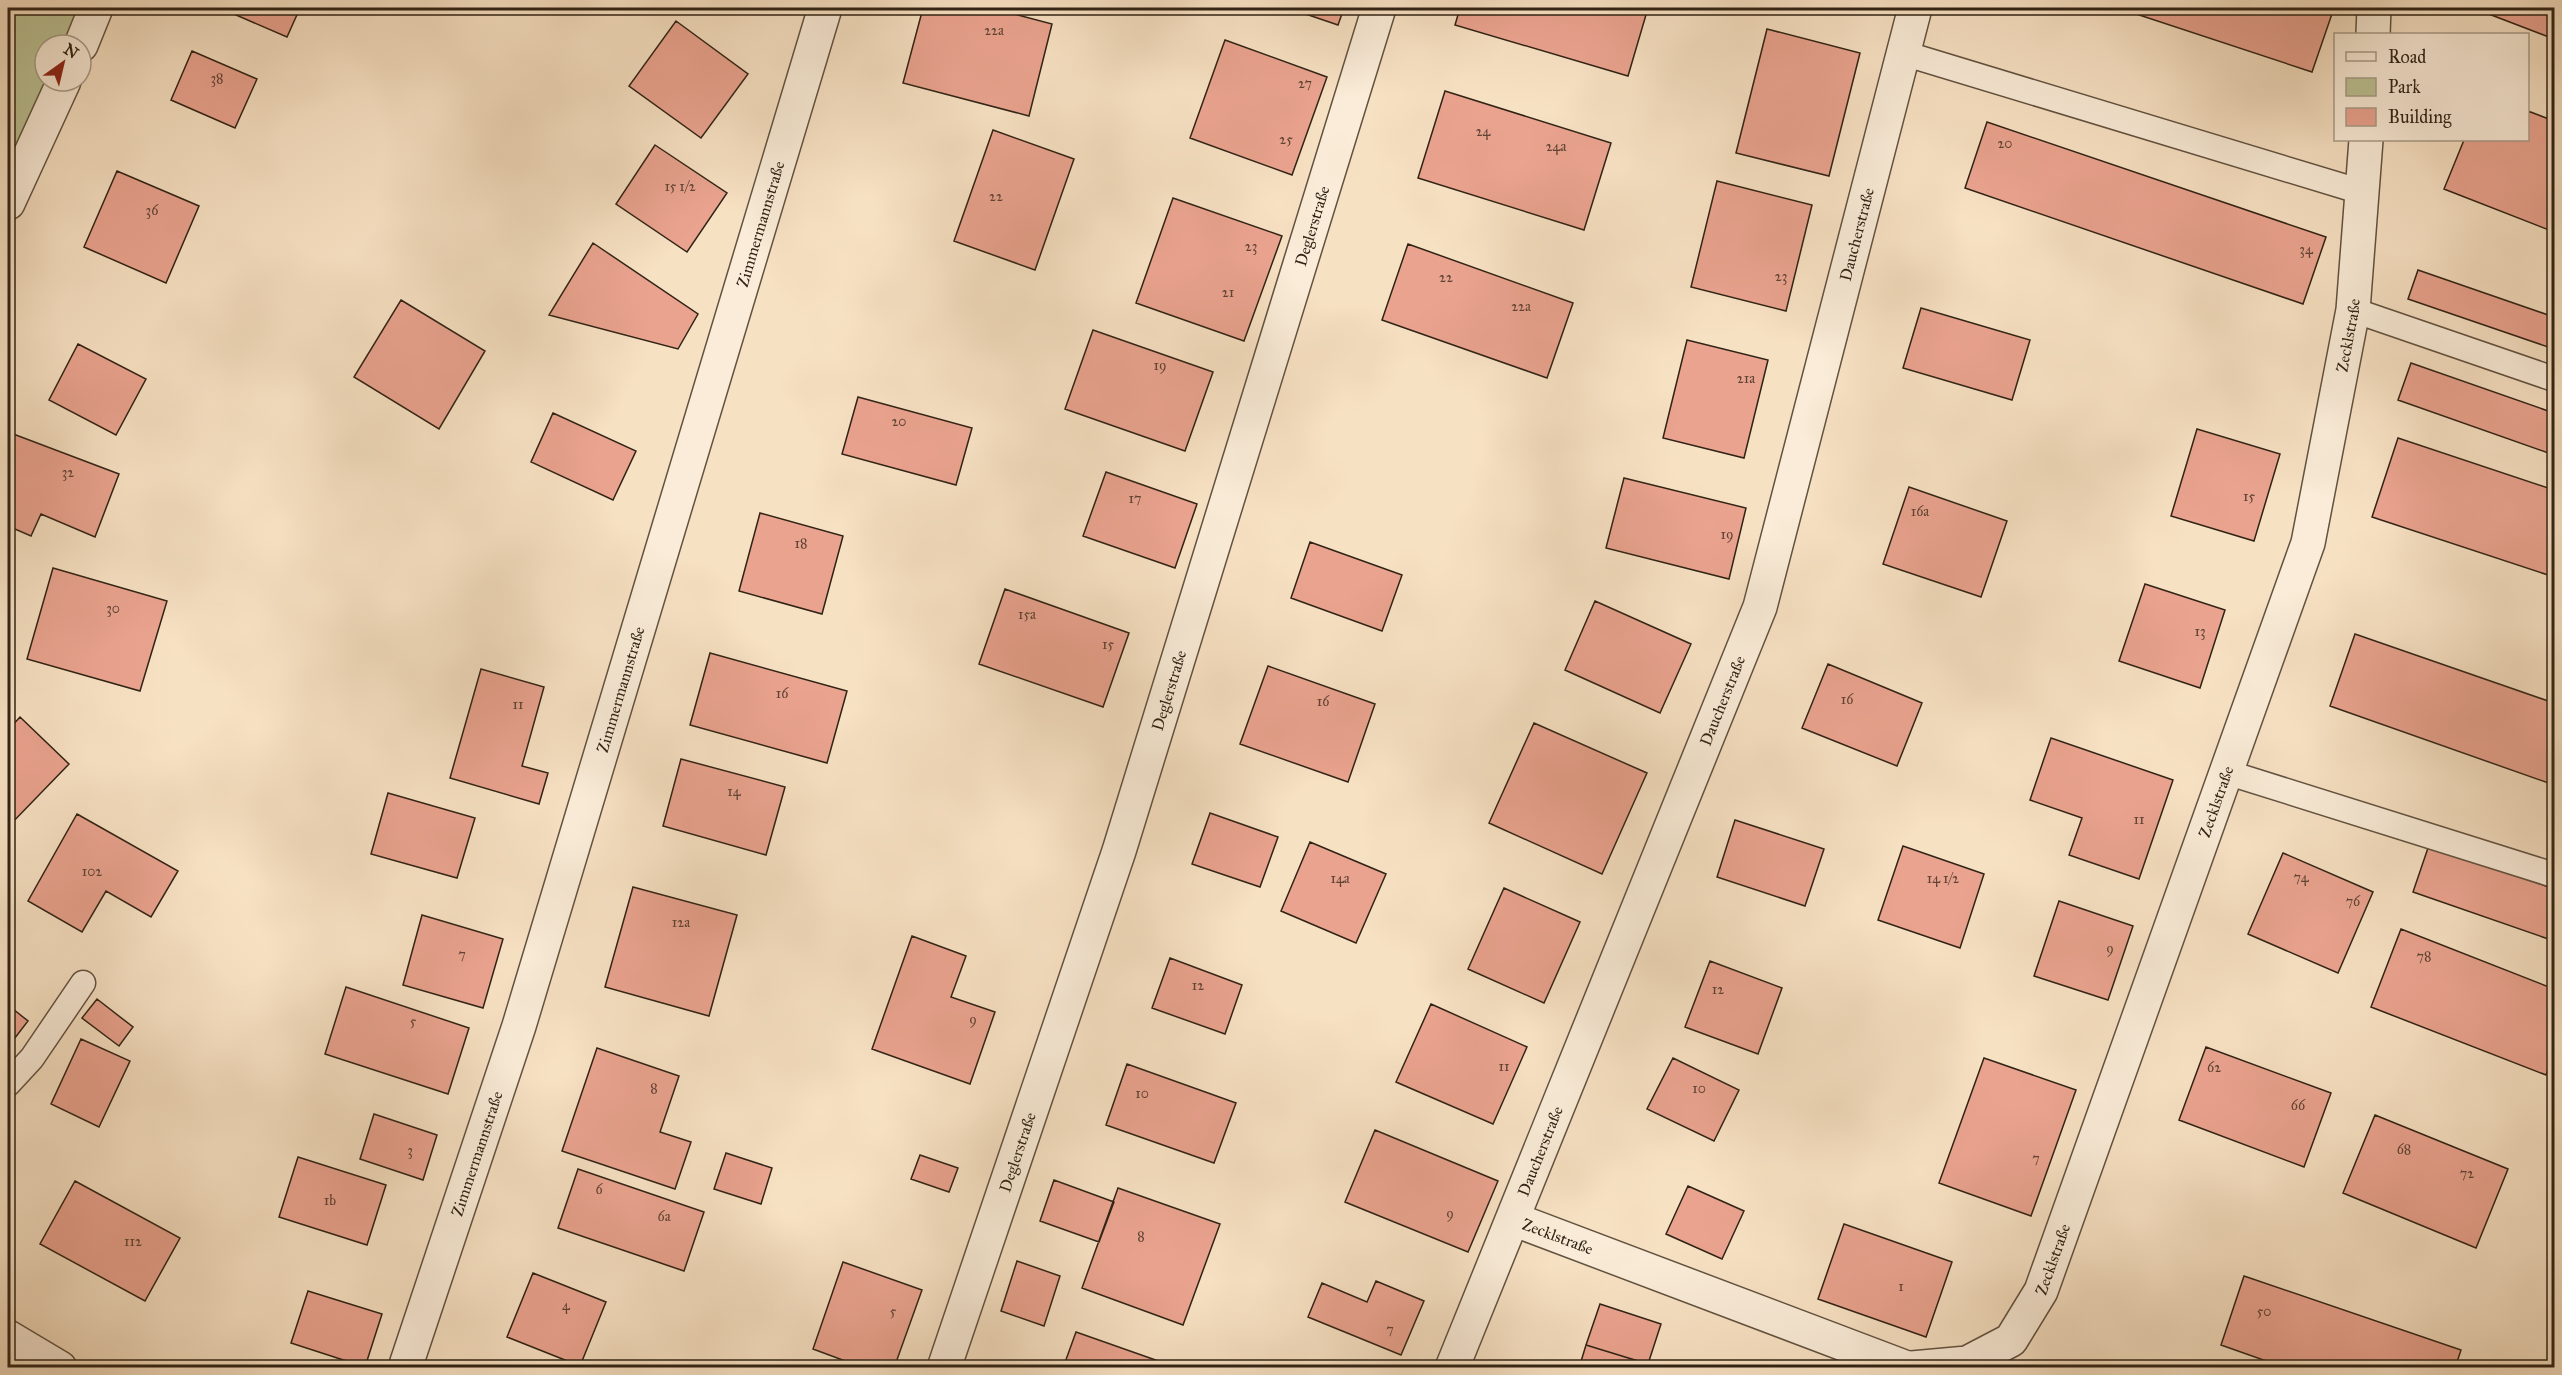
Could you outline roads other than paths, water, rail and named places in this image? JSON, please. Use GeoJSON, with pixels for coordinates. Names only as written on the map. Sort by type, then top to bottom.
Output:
{"type":"FeatureCollection","features":[{"type":"Feature","properties":{"kind":"street"},"geometry":{"type":"LineString","coordinates":[[86,33],[96,8]]}},
{"type":"Feature","properties":{"kind":"street","name":"Zimmermannstraße"},"geometry":{"type":"LineString","coordinates":[[405,1368],[519,1026],[825,8]]}},
{"type":"Feature","properties":{"kind":"street","name":"Deglerstraße"},"geometry":{"type":"LineString","coordinates":[[944,1368],[1119,851],[1379,8]]}},
{"type":"Feature","properties":{"kind":"street","name":"Daucherstraße"},"geometry":{"type":"LineString","coordinates":[[1452,1368],[1760,607],[1915,8]]}},
{"type":"Feature","properties":{"kind":"street"},"geometry":{"type":"LineString","coordinates":[[2373,33],[2374,8]]}},
{"type":"Feature","properties":{"kind":"street"},"geometry":{"type":"LineString","coordinates":[[8,204],[59,93]]}},
{"type":"Feature","properties":{"kind":"street","name":"Zecklstraße"},"geometry":{"type":"LineString","coordinates":[[1912,1368],[1966,1363],[2011,1340],[2041,1291],[2308,543],[2353,310],[2366,141]]}},
{"type":"Feature","properties":{"kind":"street","name":"Zecklstraße"},"geometry":{"type":"LineString","coordinates":[[1513,1219],[1907,1368]]}},
{"type":"Feature","properties":{"kind":"street"},"geometry":{"type":"LineString","coordinates":[[8,1337],[60,1368]]}},
{"type":"Feature","properties":{"kind":"lane"},"geometry":{"type":"LineString","coordinates":[[1903,53],[2362,192]]}},
{"type":"Feature","properties":{"kind":"lane"},"geometry":{"type":"LineString","coordinates":[[2353,310],[2554,379]]}},
{"type":"Feature","properties":{"kind":"lane"},"geometry":{"type":"LineString","coordinates":[[2226,772],[2554,875]]}},
{"type":"Feature","properties":{"kind":"lane"},"geometry":{"type":"LineString","coordinates":[[8,1084],[32,1058],[83,984]]}}]}
